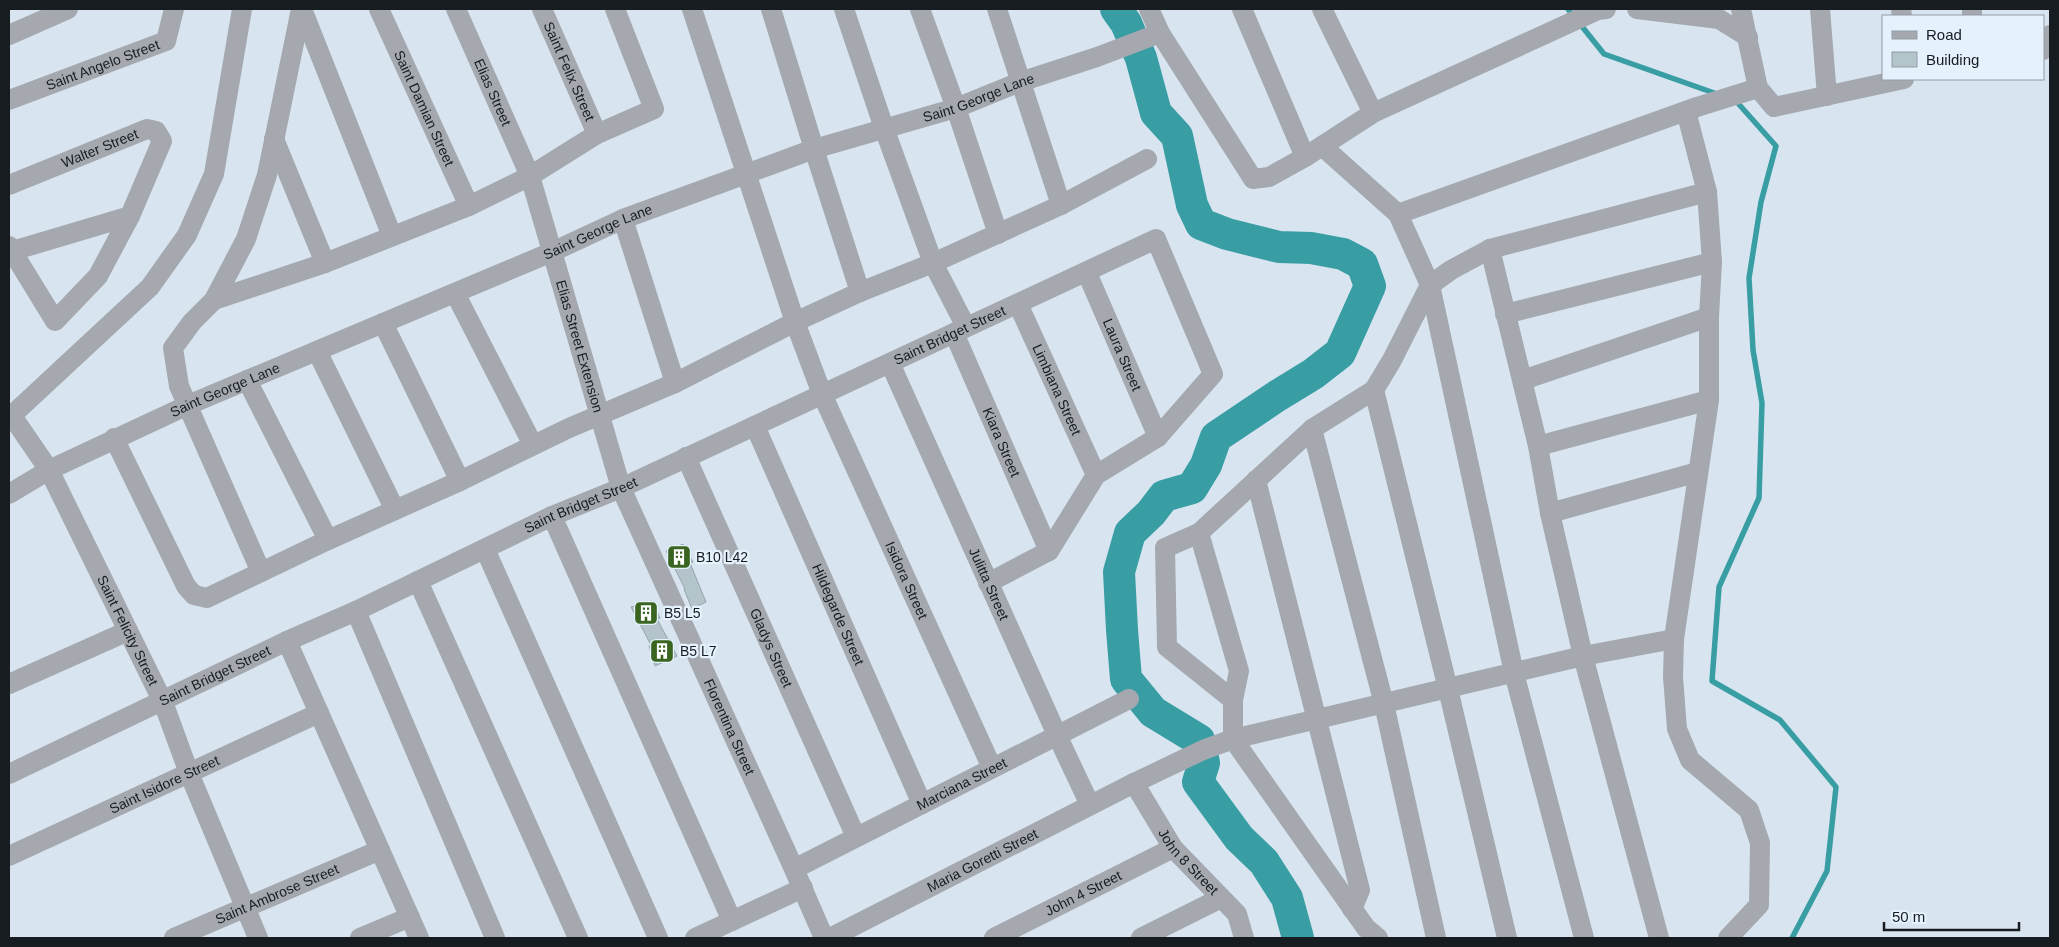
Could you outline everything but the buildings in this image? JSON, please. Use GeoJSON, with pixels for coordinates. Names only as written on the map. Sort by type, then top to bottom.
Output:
{"type":"FeatureCollection","features":[{"type":"Feature","properties":{"kind":"street"},"geometry":{"type":"LineString","coordinates":[[9,35],[68,9]]}},
{"type":"Feature","properties":{"kind":"street","name":"Saint Angelo Street"},"geometry":{"type":"LineString","coordinates":[[9,100],[166,41],[174,9]]}},
{"type":"Feature","properties":{"kind":"street"},"geometry":{"type":"LineString","coordinates":[[10,417],[150,287],[187,235],[214,174],[242,9]]}},
{"type":"Feature","properties":{"kind":"street"},"geometry":{"type":"LineString","coordinates":[[261,572],[179,386],[173,348],[192,322],[214,300],[246,239],[267,175],[301,9]]}},
{"type":"Feature","properties":{"kind":"street"},"geometry":{"type":"LineString","coordinates":[[301,9],[392,236]]}},
{"type":"Feature","properties":{"kind":"street","name":"Saint Damian Street"},"geometry":{"type":"LineString","coordinates":[[379,9],[469,206]]}},
{"type":"Feature","properties":{"kind":"street","name":"Elias Street"},"geometry":{"type":"LineString","coordinates":[[456,9],[530,176]]}},
{"type":"Feature","properties":{"kind":"street","name":"Saint Felix Street"},"geometry":{"type":"LineString","coordinates":[[542,9],[597,134]]}},
{"type":"Feature","properties":{"kind":"street"},"geometry":{"type":"LineString","coordinates":[[214,300],[325,263],[469,206],[530,176],[597,134],[654,109],[615,9]]}},
{"type":"Feature","properties":{"kind":"street","name":"Isidora Street"},"geometry":{"type":"LineString","coordinates":[[692,9],[795,322],[822,394],[992,768]]}},
{"type":"Feature","properties":{"kind":"street"},"geometry":{"type":"LineString","coordinates":[[771,9],[860,292]]}},
{"type":"Feature","properties":{"kind":"street","name":"Kiara Street"},"geometry":{"type":"LineString","coordinates":[[844,9],[884,128],[933,263],[1049,552]]}},
{"type":"Feature","properties":{"kind":"street"},"geometry":{"type":"LineString","coordinates":[[920,9],[956,108],[998,234]]}},
{"type":"Feature","properties":{"kind":"street"},"geometry":{"type":"LineString","coordinates":[[997,9],[1061,205]]}},
{"type":"Feature","properties":{"kind":"street"},"geometry":{"type":"LineString","coordinates":[[1149,9],[1156,35],[1253,179],[1269,177],[1305,157],[1373,113],[1602,9]]}},
{"type":"Feature","properties":{"kind":"street"},"geometry":{"type":"LineString","coordinates":[[1242,9],[1305,157]]}},
{"type":"Feature","properties":{"kind":"street"},"geometry":{"type":"LineString","coordinates":[[1322,9],[1373,113]]}},
{"type":"Feature","properties":{"kind":"street"},"geometry":{"type":"LineString","coordinates":[[1637,9],[1718,19],[1748,37]]}},
{"type":"Feature","properties":{"kind":"street"},"geometry":{"type":"LineString","coordinates":[[1741,9],[1758,88],[1774,107],[1899,80]]}},
{"type":"Feature","properties":{"kind":"street"},"geometry":{"type":"LineString","coordinates":[[1820,9],[1827,96]]}},
{"type":"Feature","properties":{"kind":"street","name":"Saint George Lane"},"geometry":{"type":"LineString","coordinates":[[9,494],[49,470],[114,438],[552,252],[623,219],[814,149],[956,108],[1020,82],[1156,35]]}},
{"type":"Feature","properties":{"kind":"street"},"geometry":{"type":"LineString","coordinates":[[2044,49],[2049,46],[2050,35]]}},
{"type":"Feature","properties":{"kind":"street"},"geometry":{"type":"LineString","coordinates":[[1398,214],[1686,111],[1758,88]]}},
{"type":"Feature","properties":{"kind":"street"},"geometry":{"type":"LineString","coordinates":[[1686,111],[1706,192],[1712,262],[1710,400],[1674,640],[1673,677],[1677,729],[1690,760],[1749,810],[1760,843],[1760,905],[1728,938]]}},
{"type":"Feature","properties":{"kind":"street","name":"Walter Street"},"geometry":{"type":"LineString","coordinates":[[9,185],[147,129],[156,131],[162,141],[130,216]]}},
{"type":"Feature","properties":{"kind":"street"},"geometry":{"type":"LineString","coordinates":[[274,139],[325,263]]}},
{"type":"Feature","properties":{"kind":"street"},"geometry":{"type":"LineString","coordinates":[[1322,146],[1398,214],[1430,285],[1514,673],[1584,938]]}},
{"type":"Feature","properties":{"kind":"street"},"geometry":{"type":"LineString","coordinates":[[114,438],[186,586],[194,594],[207,598],[328,540],[460,481],[533,445],[675,383],[795,322],[860,292],[933,263],[1061,205],[1146,159]]}},
{"type":"Feature","properties":{"kind":"street","name":"Elias Street Extension"},"geometry":{"type":"LineString","coordinates":[[530,176],[621,488]]}},
{"type":"Feature","properties":{"kind":"street"},"geometry":{"type":"LineString","coordinates":[[1233,700],[1167,647],[1165,548],[1199,533],[1312,429],[1374,390],[1392,360],[1430,285],[1451,270],[1490,249],[1706,192]]}},
{"type":"Feature","properties":{"kind":"street"},"geometry":{"type":"LineString","coordinates":[[130,216],[98,276],[56,321],[10,248],[130,216]]}},
{"type":"Feature","properties":{"kind":"street"},"geometry":{"type":"LineString","coordinates":[[623,219],[675,383]]}},
{"type":"Feature","properties":{"kind":"street","name":"Saint Bridget Street"},"geometry":{"type":"LineString","coordinates":[[9,774],[163,702],[287,641],[356,611],[552,516],[621,488],[1087,273],[1156,239],[1213,374],[1158,437]]}},
{"type":"Feature","properties":{"kind":"street"},"geometry":{"type":"LineString","coordinates":[[1490,249],[1523,380],[1538,446],[1550,513],[1583,656],[1659,938]]}},
{"type":"Feature","properties":{"kind":"street"},"geometry":{"type":"LineString","coordinates":[[1505,314],[1712,262]]}},
{"type":"Feature","properties":{"kind":"street","name":"Laura Street"},"geometry":{"type":"LineString","coordinates":[[1087,273],[1158,437]]}},
{"type":"Feature","properties":{"kind":"street"},"geometry":{"type":"LineString","coordinates":[[455,293],[533,445]]}},
{"type":"Feature","properties":{"kind":"street","name":"Limbiana Street"},"geometry":{"type":"LineString","coordinates":[[1018,304],[1096,475]]}},
{"type":"Feature","properties":{"kind":"street"},"geometry":{"type":"LineString","coordinates":[[1523,380],[1710,317]]}},
{"type":"Feature","properties":{"kind":"street"},"geometry":{"type":"LineString","coordinates":[[383,323],[460,481]]}},
{"type":"Feature","properties":{"kind":"street"},"geometry":{"type":"LineString","coordinates":[[317,351],[395,510]]}},
{"type":"Feature","properties":{"kind":"street","name":"Julitta Street"},"geometry":{"type":"LineString","coordinates":[[890,363],[1090,805]]}},
{"type":"Feature","properties":{"kind":"street"},"geometry":{"type":"LineString","coordinates":[[247,380],[328,540]]}},
{"type":"Feature","properties":{"kind":"street"},"geometry":{"type":"LineString","coordinates":[[1374,390],[1507,938]]}},
{"type":"Feature","properties":{"kind":"street"},"geometry":{"type":"LineString","coordinates":[[1538,446],[1710,400]]}},
{"type":"Feature","properties":{"kind":"street","name":"Saint Felicity Street"},"geometry":{"type":"LineString","coordinates":[[10,417],[49,470],[163,702],[189,773],[258,938]]}},
{"type":"Feature","properties":{"kind":"street","name":"Hildegarde Street"},"geometry":{"type":"LineString","coordinates":[[755,426],[922,804]]}},
{"type":"Feature","properties":{"kind":"street"},"geometry":{"type":"LineString","coordinates":[[1312,429],[1384,704],[1436,938]]}},
{"type":"Feature","properties":{"kind":"street"},"geometry":{"type":"LineString","coordinates":[[988,583],[1049,552],[1096,475],[1158,437]]}},
{"type":"Feature","properties":{"kind":"street","name":"Gladys Street"},"geometry":{"type":"LineString","coordinates":[[686,457],[856,837]]}},
{"type":"Feature","properties":{"kind":"street"},"geometry":{"type":"LineString","coordinates":[[1550,513],[1698,472]]}},
{"type":"Feature","properties":{"kind":"street"},"geometry":{"type":"LineString","coordinates":[[1256,480],[1360,890],[1352,909]]}},
{"type":"Feature","properties":{"kind":"street","name":"Florentina Street"},"geometry":{"type":"LineString","coordinates":[[621,488],[824,938]]}},
{"type":"Feature","properties":{"kind":"street"},"geometry":{"type":"LineString","coordinates":[[552,516],[732,921]]}},
{"type":"Feature","properties":{"kind":"street"},"geometry":{"type":"LineString","coordinates":[[1199,533],[1239,671],[1233,700],[1233,740],[1352,909],[1366,928],[1378,938]]}},
{"type":"Feature","properties":{"kind":"street"},"geometry":{"type":"LineString","coordinates":[[485,549],[658,938]]}},
{"type":"Feature","properties":{"kind":"street"},"geometry":{"type":"LineString","coordinates":[[418,581],[578,938]]}},
{"type":"Feature","properties":{"kind":"street"},"geometry":{"type":"LineString","coordinates":[[356,611],[495,938]]}},
{"type":"Feature","properties":{"kind":"street"},"geometry":{"type":"LineString","coordinates":[[9,684],[128,631]]}},
{"type":"Feature","properties":{"kind":"street","name":"Maria Goretti Street"},"geometry":{"type":"LineString","coordinates":[[830,938],[1090,805],[1203,750],[1233,740],[1583,656],[1674,640]]}},
{"type":"Feature","properties":{"kind":"street"},"geometry":{"type":"LineString","coordinates":[[287,641],[419,938]]}},
{"type":"Feature","properties":{"kind":"street","name":"Marciana Street"},"geometry":{"type":"LineString","coordinates":[[794,868],[1129,699]]}},
{"type":"Feature","properties":{"kind":"street","name":"Saint Isidore Street"},"geometry":{"type":"LineString","coordinates":[[9,856],[319,712]]}},
{"type":"Feature","properties":{"kind":"street","name":"John 8 Street"},"geometry":{"type":"LineString","coordinates":[[1134,783],[1172,848],[1237,914],[1244,938]]}},
{"type":"Feature","properties":{"kind":"street","name":"John 4 Street"},"geometry":{"type":"LineString","coordinates":[[994,938],[1172,848]]}},
{"type":"Feature","properties":{"kind":"street","name":"Saint Ambrose Street"},"geometry":{"type":"LineString","coordinates":[[174,938],[380,850]]}},
{"type":"Feature","properties":{"kind":"street"},"geometry":{"type":"LineString","coordinates":[[695,938],[803,888]]}},
{"type":"Feature","properties":{"kind":"street"},"geometry":{"type":"LineString","coordinates":[[1141,938],[1221,898]]}},
{"type":"Feature","properties":{"kind":"street"},"geometry":{"type":"LineString","coordinates":[[360,938],[410,917]]}},
{"type":"Feature","properties":{"kind":"waterway"},"geometry":{"type":"LineString","coordinates":[[1116,9],[1126,23],[1141,58],[1156,113],[1177,136],[1192,205],[1201,224],[1227,234],[1279,247],[1311,248],[1343,254],[1362,264],[1370,286],[1340,353],[1313,374],[1216,437],[1206,465],[1192,488],[1164,496],[1151,513],[1130,533],[1119,572],[1126,679],[1153,712],[1199,740],[1204,763],[1198,782],[1239,838],[1264,862],[1287,898],[1298,938]]}},
{"type":"Feature","properties":{"kind":"waterway"},"geometry":{"type":"LineString","coordinates":[[1568,9],[1604,54],[1717,94]]}},
{"type":"Feature","properties":{"kind":"waterway"},"geometry":{"type":"LineString","coordinates":[[1733,100],[1736,101],[1776,146],[1761,202],[1749,278],[1753,350],[1762,403],[1759,498],[1719,587],[1712,681],[1780,720],[1836,787],[1827,871],[1792,938]]}},
{"type":"Feature","properties":{"kind":"place","name":"B10 L42"},"geometry":{"type":"Point","coordinates":[679,557]}},
{"type":"Feature","properties":{"kind":"place","name":"B5 L5"},"geometry":{"type":"Point","coordinates":[646,613]}},
{"type":"Feature","properties":{"kind":"place","name":"B5 L7"},"geometry":{"type":"Point","coordinates":[662,651]}}]}
